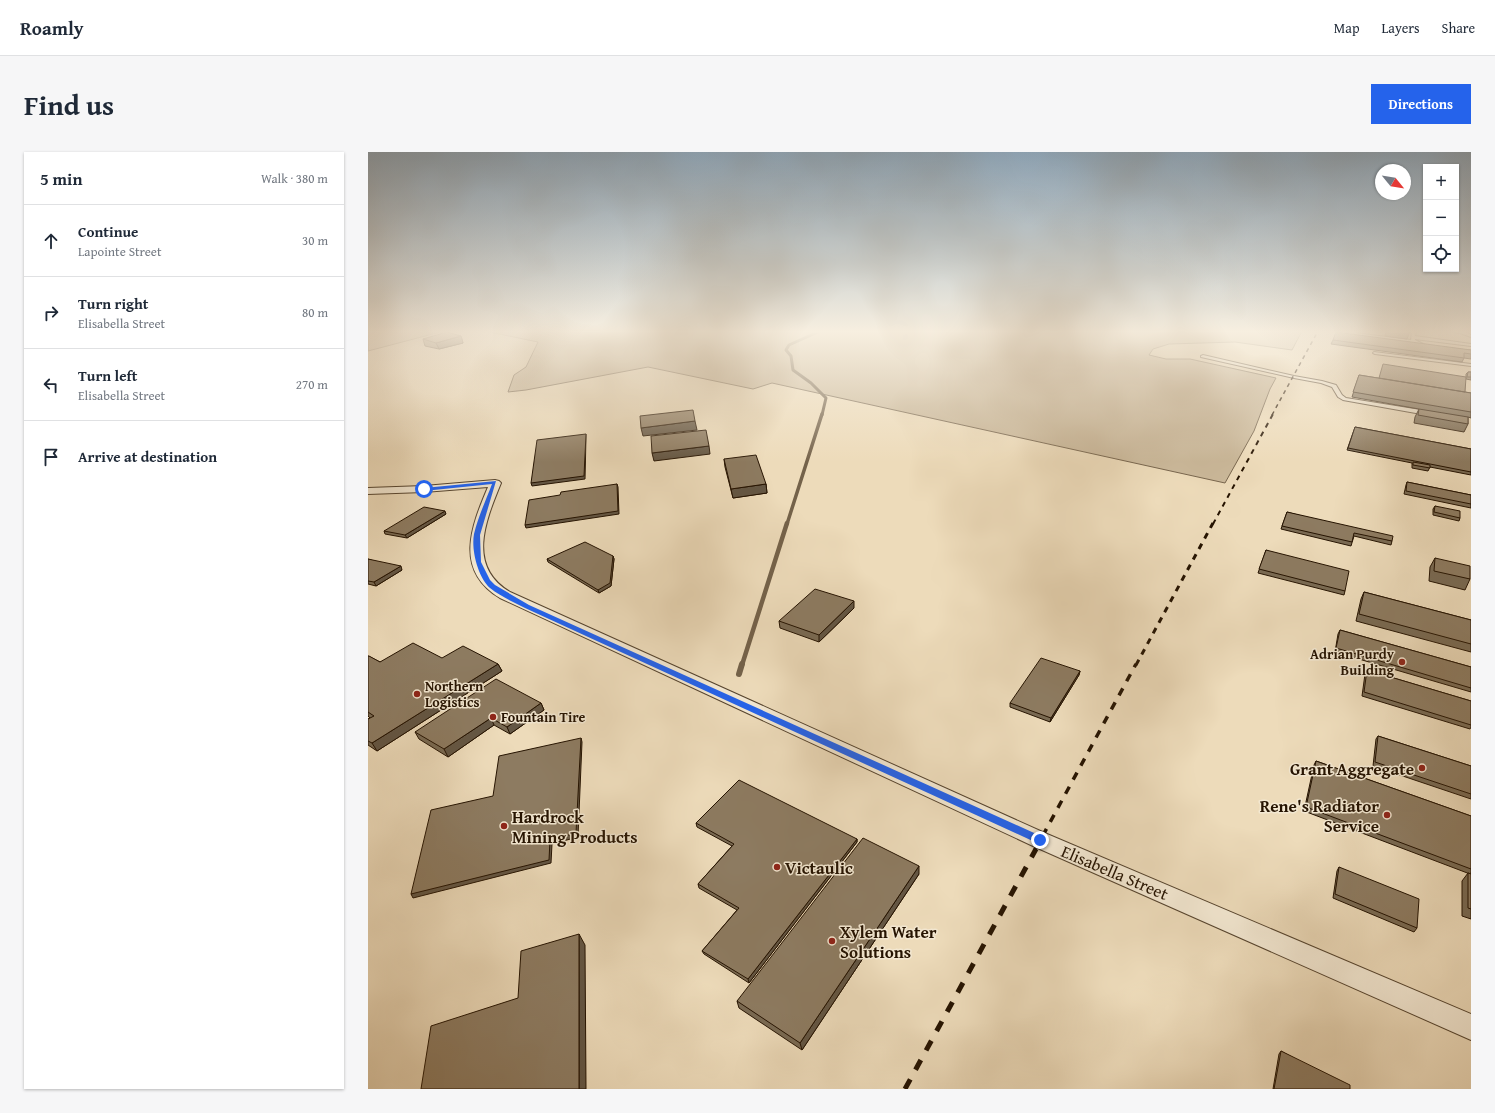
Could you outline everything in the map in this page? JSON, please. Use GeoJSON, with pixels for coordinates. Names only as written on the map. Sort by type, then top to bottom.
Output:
{"type":"FeatureCollection","features":[{"type":"Feature","properties":{"kind":"street","name":"Elisabella Street"},"geometry":{"type":"LineString","coordinates":[[368,491],[424,489],[495,482],[477,535],[478,562],[487,580],[493,587],[505,595],[1040,840],[1471,1027]]}},
{"type":"Feature","properties":{"kind":"lane"},"geometry":{"type":"LineString","coordinates":[[1288,375],[1334,386],[1340,396],[1352,401],[1434,414]]}},
{"type":"Feature","properties":{"kind":"shaded area"},"geometry":{"type":"Polygon","coordinates":[[[514,375],[607,375],[508,392],[514,375]]]}},
{"type":"Feature","properties":{"kind":"shaded area"},"geometry":{"type":"Polygon","coordinates":[[[685,375],[1261,375],[1276,378],[1270,389],[1254,431],[1225,483],[772,383],[753,389],[685,375]]]}},
{"type":"Feature","properties":{"kind":"building"},"geometry":{"type":"Polygon","coordinates":[[[1359,375],[1471,393],[1471,412],[1353,392],[1359,375]]]}},
{"type":"Feature","properties":{"kind":"building"},"geometry":{"type":"Polygon","coordinates":[[[1380,375],[1451,375],[1466,377],[1465,392],[1379,378],[1380,375]]]}},
{"type":"Feature","properties":{"kind":"building"},"geometry":{"type":"Polygon","coordinates":[[[1419,409],[1468,417],[1468,424],[1418,415],[1419,409]]]}},
{"type":"Feature","properties":{"kind":"building"},"geometry":{"type":"Polygon","coordinates":[[[693,410],[695,421],[641,428],[640,416],[693,410]]]}},
{"type":"Feature","properties":{"kind":"building"},"geometry":{"type":"Polygon","coordinates":[[[1355,427],[1471,449],[1471,472],[1348,448],[1355,427]]]}},
{"type":"Feature","properties":{"kind":"building"},"geometry":{"type":"Polygon","coordinates":[[[706,430],[709,446],[652,453],[651,436],[706,430]]]}},
{"type":"Feature","properties":{"kind":"building"},"geometry":{"type":"Polygon","coordinates":[[[586,434],[584,476],[531,483],[537,440],[586,434]]]}},
{"type":"Feature","properties":{"kind":"building"},"geometry":{"type":"Polygon","coordinates":[[[756,455],[766,484],[731,489],[724,459],[756,455]]]}},
{"type":"Feature","properties":{"kind":"building"},"geometry":{"type":"Polygon","coordinates":[[[1413,462],[1430,465],[1430,468],[1413,465],[1413,462]]]}},
{"type":"Feature","properties":{"kind":"building"},"geometry":{"type":"Polygon","coordinates":[[[1407,482],[1471,495],[1471,504],[1406,491],[1407,482]]]}},
{"type":"Feature","properties":{"kind":"building"},"geometry":{"type":"Polygon","coordinates":[[[617,484],[618,511],[525,525],[529,500],[560,495],[561,492],[617,484]]]}},
{"type":"Feature","properties":{"kind":"building"},"geometry":{"type":"Polygon","coordinates":[[[1435,506],[1460,511],[1460,518],[1434,512],[1435,506]]]}},
{"type":"Feature","properties":{"kind":"building"},"geometry":{"type":"Polygon","coordinates":[[[424,507],[445,511],[405,535],[384,531],[424,507]]]}},
{"type":"Feature","properties":{"kind":"building"},"geometry":{"type":"Polygon","coordinates":[[[1287,512],[1393,536],[1392,541],[1354,533],[1352,542],[1282,526],[1287,512]]]}},
{"type":"Feature","properties":{"kind":"building"},"geometry":{"type":"Polygon","coordinates":[[[585,542],[613,556],[610,583],[598,590],[547,559],[585,542]]]}},
{"type":"Feature","properties":{"kind":"building"},"geometry":{"type":"Polygon","coordinates":[[[1266,550],[1349,571],[1345,591],[1259,569],[1266,550]]]}},
{"type":"Feature","properties":{"kind":"building"},"geometry":{"type":"Polygon","coordinates":[[[1435,558],[1470,566],[1470,579],[1434,571],[1435,558]]]}},
{"type":"Feature","properties":{"kind":"building"},"geometry":{"type":"Polygon","coordinates":[[[368,559],[401,566],[374,582],[368,581],[368,559]]]}},
{"type":"Feature","properties":{"kind":"building"},"geometry":{"type":"Polygon","coordinates":[[[815,589],[854,601],[819,635],[779,621],[815,589]]]}},
{"type":"Feature","properties":{"kind":"building"},"geometry":{"type":"Polygon","coordinates":[[[1364,592],[1471,620],[1471,644],[1359,614],[1364,592]]]}},
{"type":"Feature","properties":{"kind":"building","name":"Adrian Purdy Building"},"geometry":{"type":"Polygon","coordinates":[[[1340,630],[1471,667],[1471,688],[1336,648],[1340,630]]]}},
{"type":"Feature","properties":{"kind":"building","name":"Northern Logistics"},"geometry":{"type":"Polygon","coordinates":[[[413,643],[442,658],[463,646],[498,664],[372,743],[368,741],[368,719],[374,716],[368,712],[368,656],[380,662],[413,643]]]}},
{"type":"Feature","properties":{"kind":"building"},"geometry":{"type":"Polygon","coordinates":[[[1041,658],[1080,671],[1051,718],[1010,703],[1041,658]]]}},
{"type":"Feature","properties":{"kind":"building"},"geometry":{"type":"Polygon","coordinates":[[[1367,670],[1471,701],[1471,725],[1364,692],[1367,670]]]}},
{"type":"Feature","properties":{"kind":"building","name":"Fountain Tire"},"geometry":{"type":"Polygon","coordinates":[[[496,679],[541,703],[507,727],[491,718],[444,749],[415,732],[496,679]]]}},
{"type":"Feature","properties":{"kind":"building","name":"Grant Aggregate"},"geometry":{"type":"Polygon","coordinates":[[[1378,736],[1471,766],[1471,794],[1375,762],[1378,736]]]}},
{"type":"Feature","properties":{"kind":"building","name":"Hardrock Mining Products"},"geometry":{"type":"Polygon","coordinates":[[[581,738],[576,833],[550,840],[549,860],[411,894],[431,810],[493,796],[499,756],[581,738]]]}},
{"type":"Feature","properties":{"kind":"building","name":"Rene's Radiator Service"},"geometry":{"type":"Polygon","coordinates":[[[1316,761],[1471,816],[1471,869],[1306,807],[1316,761]]]}},
{"type":"Feature","properties":{"kind":"building","name":"Victaulic"},"geometry":{"type":"Polygon","coordinates":[[[739,780],[857,839],[748,979],[702,951],[739,908],[698,884],[734,844],[696,823],[739,780]]]}},
{"type":"Feature","properties":{"kind":"building","name":"Xylem Water Solutions"},"geometry":{"type":"Polygon","coordinates":[[[863,838],[919,866],[800,1043],[737,1001],[863,838]]]}},
{"type":"Feature","properties":{"kind":"building"},"geometry":{"type":"Polygon","coordinates":[[[1339,867],[1419,899],[1417,928],[1335,894],[1339,867]]]}},
{"type":"Feature","properties":{"kind":"building"},"geometry":{"type":"Polygon","coordinates":[[[1468,873],[1471,874],[1471,909],[1468,908],[1468,873]]]}},
{"type":"Feature","properties":{"kind":"building"},"geometry":{"type":"Polygon","coordinates":[[[579,934],[579,1089],[421,1089],[431,1026],[518,998],[521,951],[579,934]]]}},
{"type":"Feature","properties":{"kind":"building"},"geometry":{"type":"Polygon","coordinates":[[[1281,1051],[1350,1085],[1350,1089],[1274,1089],[1281,1051]]]}},
{"type":"Feature","properties":{"kind":"waterway"},"geometry":{"type":"LineString","coordinates":[[800,375],[811,383],[826,398],[822,415]]}},
{"type":"Feature","properties":{"kind":"waterway"},"geometry":{"type":"LineString","coordinates":[[787,524],[822,414]]}},
{"type":"Feature","properties":{"kind":"waterway"},"geometry":{"type":"LineString","coordinates":[[742,665],[787,523]]}},
{"type":"Feature","properties":{"kind":"waterway"},"geometry":{"type":"LineString","coordinates":[[739,674],[742,664]]}},
{"type":"Feature","properties":{"kind":"railway"},"geometry":{"type":"LineString","coordinates":[[1272,415],[1294,375]]}},
{"type":"Feature","properties":{"kind":"railway"},"geometry":{"type":"LineString","coordinates":[[1213,524],[1273,414]]}},
{"type":"Feature","properties":{"kind":"railway"},"geometry":{"type":"LineString","coordinates":[[1136,665],[1213,523]]}},
{"type":"Feature","properties":{"kind":"railway"},"geometry":{"type":"LineString","coordinates":[[1035,850],[1136,664]]}},
{"type":"Feature","properties":{"kind":"railway"},"geometry":{"type":"LineString","coordinates":[[905,1089],[1036,849]]}},
{"type":"Feature","properties":{"kind":"place","name":"Adrian Purdy Building"},"geometry":{"type":"Point","coordinates":[1402,662]}},
{"type":"Feature","properties":{"kind":"place","name":"Northern Logistics"},"geometry":{"type":"Point","coordinates":[417,694]}},
{"type":"Feature","properties":{"kind":"place","name":"Fountain Tire"},"geometry":{"type":"Point","coordinates":[493,717]}},
{"type":"Feature","properties":{"kind":"place","name":"Grant Aggregate"},"geometry":{"type":"Point","coordinates":[1422,768]}},
{"type":"Feature","properties":{"kind":"place","name":"Rene's Radiator Service"},"geometry":{"type":"Point","coordinates":[1387,815]}},
{"type":"Feature","properties":{"kind":"place","name":"Hardrock Mining Products"},"geometry":{"type":"Point","coordinates":[504,826]}},
{"type":"Feature","properties":{"kind":"place","name":"Victaulic"},"geometry":{"type":"Point","coordinates":[777,867]}},
{"type":"Feature","properties":{"kind":"place","name":"Xylem Water Solutions"},"geometry":{"type":"Point","coordinates":[832,941]}},
{"type":"Feature","properties":{"kind":"route"},"geometry":{"type":"LineString","coordinates":[[424,489],[495,482],[480,521],[477,535],[478,562],[487,580],[493,587],[505,595],[1040,840]]}}]}
